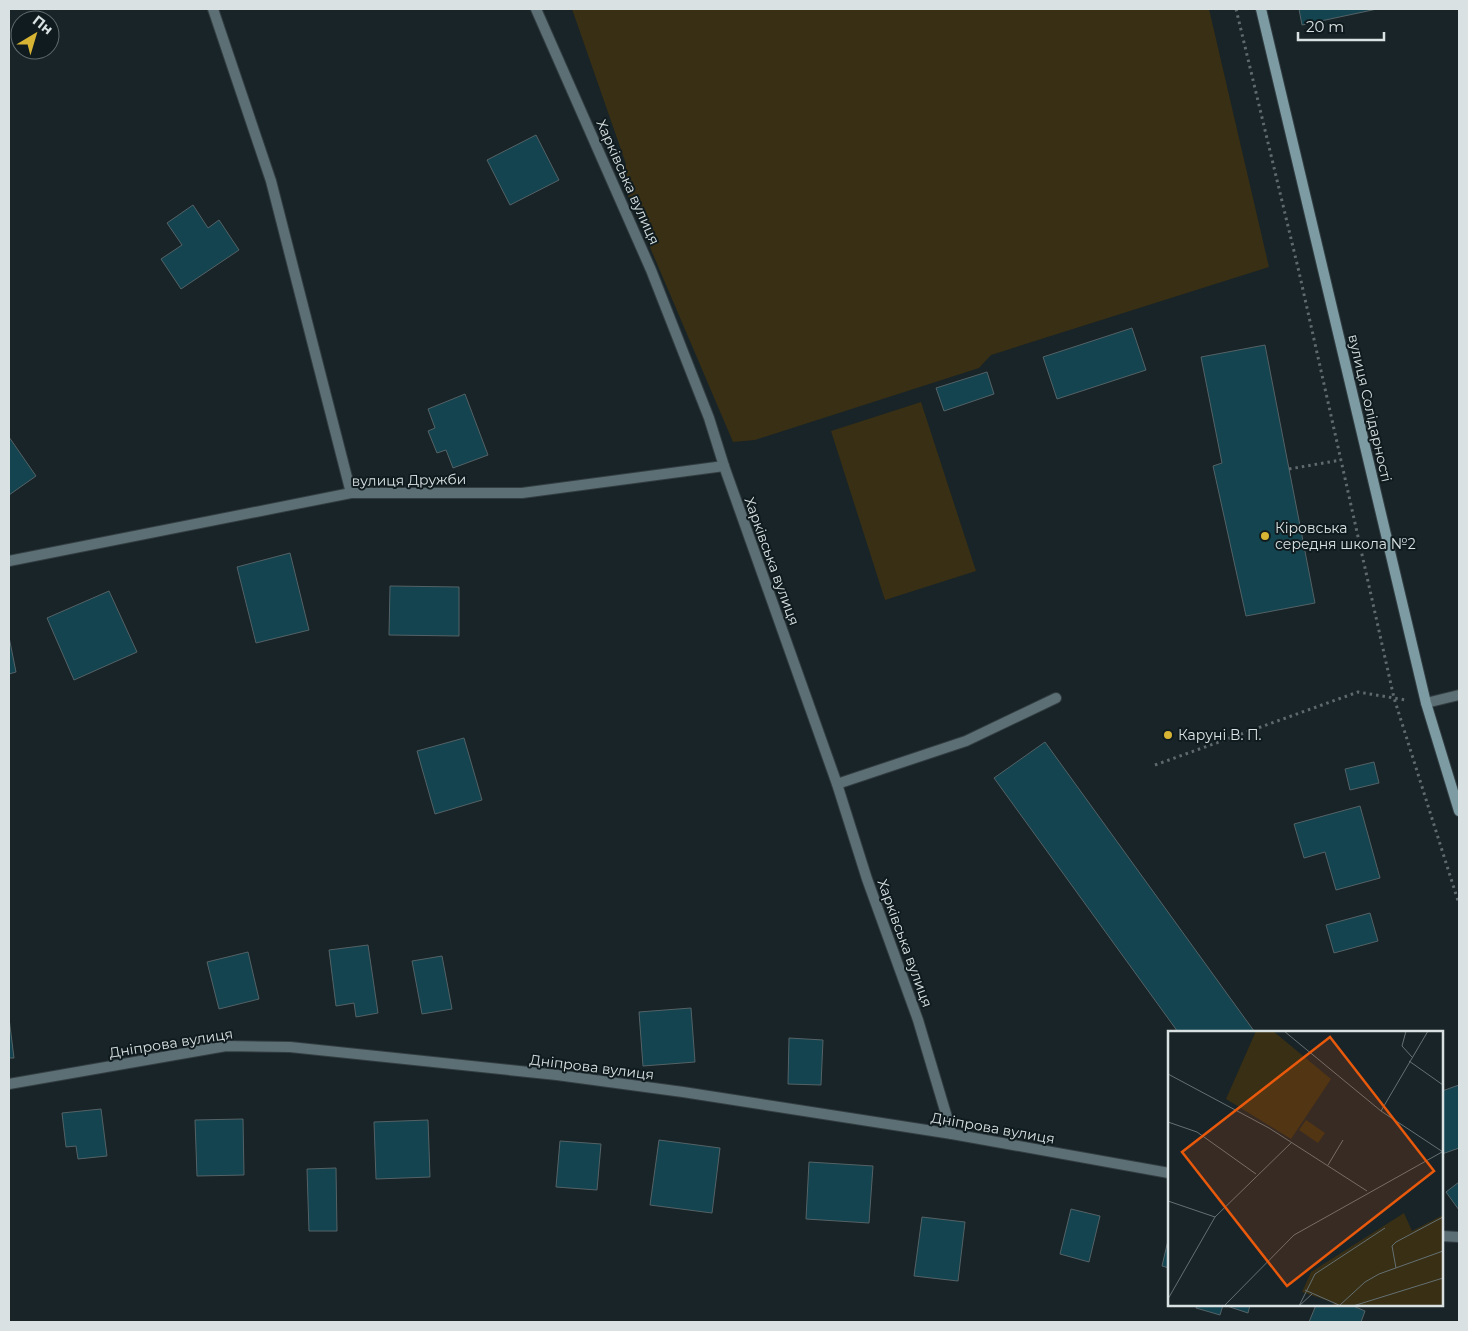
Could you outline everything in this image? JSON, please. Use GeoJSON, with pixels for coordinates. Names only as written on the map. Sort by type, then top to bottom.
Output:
{"type":"FeatureCollection","features":[{"type":"Feature","properties":{"kind":"main road","name":"вулиця Солідарності"},"geometry":{"type":"LineString","coordinates":[[1261,9],[1426,703],[1459,811]]}},
{"type":"Feature","properties":{"kind":"street"},"geometry":{"type":"LineString","coordinates":[[213,9],[271,181],[352,493]]}},
{"type":"Feature","properties":{"kind":"street","name":"Харківська вулиця"},"geometry":{"type":"LineString","coordinates":[[536,9],[651,270],[709,418],[724,466],[837,784],[867,878],[918,1020],[952,1134]]}},
{"type":"Feature","properties":{"kind":"street","name":"вулиця Дружби"},"geometry":{"type":"LineString","coordinates":[[9,561],[352,493],[522,493],[724,466]]}},
{"type":"Feature","properties":{"kind":"street"},"geometry":{"type":"LineString","coordinates":[[1426,703],[1459,695]]}},
{"type":"Feature","properties":{"kind":"street"},"geometry":{"type":"LineString","coordinates":[[837,784],[966,741],[1056,698]]}},
{"type":"Feature","properties":{"kind":"street","name":"Дніпрова вулиця"},"geometry":{"type":"LineString","coordinates":[[9,1084],[226,1046],[290,1047],[557,1075],[952,1134],[1168,1173]]}},
{"type":"Feature","properties":{"kind":"street"},"geometry":{"type":"LineString","coordinates":[[1443,1236],[1459,1237]]}},
{"type":"Feature","properties":{"kind":"path"},"geometry":{"type":"LineString","coordinates":[[1236,9],[1299,272],[1394,698],[1459,904]]}},
{"type":"Feature","properties":{"kind":"path"},"geometry":{"type":"LineString","coordinates":[[1289,469],[1341,460]]}},
{"type":"Feature","properties":{"kind":"path"},"geometry":{"type":"LineString","coordinates":[[1155,765],[1358,692],[1426,703]]}},
{"type":"Feature","properties":{"kind":"shaded area"},"geometry":{"type":"Polygon","coordinates":[[[572,9],[1209,9],[1269,267],[991,355],[979,368],[755,440],[733,442],[620,177],[626,164],[572,9]]]}},
{"type":"Feature","properties":{"kind":"shaded area"},"geometry":{"type":"Polygon","coordinates":[[[921,402],[976,571],[885,600],[831,431],[921,402]]]}},
{"type":"Feature","properties":{"kind":"building"},"geometry":{"type":"Polygon","coordinates":[[[1299,9],[1377,9],[1302,25],[1299,9]]]}},
{"type":"Feature","properties":{"kind":"building"},"geometry":{"type":"Polygon","coordinates":[[[536,135],[559,180],[510,205],[487,160],[536,135]]]}},
{"type":"Feature","properties":{"kind":"building"},"geometry":{"type":"Polygon","coordinates":[[[193,205],[208,228],[219,220],[239,250],[181,289],[161,259],[182,245],[167,223],[193,205]]]}},
{"type":"Feature","properties":{"kind":"building"},"geometry":{"type":"Polygon","coordinates":[[[1132,328],[1146,370],[1057,399],[1043,357],[1132,328]]]}},
{"type":"Feature","properties":{"kind":"building","name":"Кіровська середня школа №2"},"geometry":{"type":"Polygon","coordinates":[[[1265,345],[1315,603],[1246,616],[1213,466],[1222,463],[1201,357],[1265,345]]]}},
{"type":"Feature","properties":{"kind":"building"},"geometry":{"type":"Polygon","coordinates":[[[987,372],[994,394],[944,411],[936,388],[987,372]]]}},
{"type":"Feature","properties":{"kind":"building"},"geometry":{"type":"Polygon","coordinates":[[[465,394],[488,455],[453,468],[446,450],[437,453],[428,431],[435,428],[428,409],[465,394]]]}},
{"type":"Feature","properties":{"kind":"building"},"geometry":{"type":"Polygon","coordinates":[[[9,437],[36,476],[9,495],[9,437]]]}},
{"type":"Feature","properties":{"kind":"building"},"geometry":{"type":"Polygon","coordinates":[[[290,553],[309,630],[256,643],[237,567],[290,553]]]}},
{"type":"Feature","properties":{"kind":"building"},"geometry":{"type":"Polygon","coordinates":[[[390,586],[459,587],[459,636],[389,635],[390,586]]]}},
{"type":"Feature","properties":{"kind":"building"},"geometry":{"type":"Polygon","coordinates":[[[109,591],[137,652],[74,680],[47,618],[109,591]]]}},
{"type":"Feature","properties":{"kind":"building"},"geometry":{"type":"Polygon","coordinates":[[[9,637],[16,672],[9,674],[9,637]]]}},
{"type":"Feature","properties":{"kind":"building"},"geometry":{"type":"Polygon","coordinates":[[[464,738],[482,800],[435,814],[417,751],[464,738]]]}},
{"type":"Feature","properties":{"kind":"building"},"geometry":{"type":"Polygon","coordinates":[[[1045,742],[1254,1031],[1177,1031],[994,778],[1045,742]]]}},
{"type":"Feature","properties":{"kind":"building"},"geometry":{"type":"Polygon","coordinates":[[[1374,762],[1379,783],[1350,790],[1345,769],[1374,762]]]}},
{"type":"Feature","properties":{"kind":"building"},"geometry":{"type":"Polygon","coordinates":[[[1360,806],[1380,878],[1336,890],[1325,852],[1304,858],[1294,824],[1360,806]]]}},
{"type":"Feature","properties":{"kind":"building"},"geometry":{"type":"Polygon","coordinates":[[[1370,913],[1378,941],[1334,953],[1326,925],[1370,913]]]}},
{"type":"Feature","properties":{"kind":"building"},"geometry":{"type":"Polygon","coordinates":[[[368,945],[378,1013],[356,1017],[354,1003],[336,1006],[329,950],[368,945]]]}},
{"type":"Feature","properties":{"kind":"building"},"geometry":{"type":"Polygon","coordinates":[[[248,952],[259,999],[219,1009],[207,962],[248,952]]]}},
{"type":"Feature","properties":{"kind":"building"},"geometry":{"type":"Polygon","coordinates":[[[442,956],[452,1009],[422,1014],[412,961],[442,956]]]}},
{"type":"Feature","properties":{"kind":"building"},"geometry":{"type":"Polygon","coordinates":[[[691,1008],[695,1062],[643,1066],[639,1012],[691,1008]]]}},
{"type":"Feature","properties":{"kind":"building"},"geometry":{"type":"Polygon","coordinates":[[[9,1018],[14,1058],[9,1058],[9,1018]]]}},
{"type":"Feature","properties":{"kind":"building"},"geometry":{"type":"Polygon","coordinates":[[[789,1038],[823,1040],[821,1085],[788,1084],[789,1038]]]}},
{"type":"Feature","properties":{"kind":"building"},"geometry":{"type":"Polygon","coordinates":[[[1459,1085],[1459,1148],[1443,1154],[1443,1091],[1459,1085]]]}},
{"type":"Feature","properties":{"kind":"building"},"geometry":{"type":"Polygon","coordinates":[[[101,1109],[107,1156],[78,1159],[76,1146],[66,1147],[62,1113],[101,1109]]]}},
{"type":"Feature","properties":{"kind":"building"},"geometry":{"type":"Polygon","coordinates":[[[243,1119],[244,1175],[197,1176],[195,1120],[243,1119]]]}},
{"type":"Feature","properties":{"kind":"building"},"geometry":{"type":"Polygon","coordinates":[[[428,1120],[430,1177],[376,1179],[374,1122],[428,1120]]]}},
{"type":"Feature","properties":{"kind":"building"},"geometry":{"type":"Polygon","coordinates":[[[659,1140],[720,1148],[712,1213],[650,1205],[659,1140]]]}},
{"type":"Feature","properties":{"kind":"building"},"geometry":{"type":"Polygon","coordinates":[[[560,1141],[601,1144],[597,1190],[556,1187],[560,1141]]]}},
{"type":"Feature","properties":{"kind":"building"},"geometry":{"type":"Polygon","coordinates":[[[809,1162],[873,1166],[869,1223],[806,1219],[809,1162]]]}},
{"type":"Feature","properties":{"kind":"building"},"geometry":{"type":"Polygon","coordinates":[[[336,1168],[337,1231],[309,1231],[307,1169],[336,1168]]]}},
{"type":"Feature","properties":{"kind":"building"},"geometry":{"type":"Polygon","coordinates":[[[1459,1182],[1459,1210],[1446,1192],[1459,1182]]]}},
{"type":"Feature","properties":{"kind":"building"},"geometry":{"type":"Polygon","coordinates":[[[1071,1209],[1100,1216],[1089,1262],[1060,1254],[1071,1209]]]}},
{"type":"Feature","properties":{"kind":"building"},"geometry":{"type":"Polygon","coordinates":[[[922,1217],[965,1222],[958,1281],[914,1276],[922,1217]]]}},
{"type":"Feature","properties":{"kind":"building"},"geometry":{"type":"Polygon","coordinates":[[[1168,1240],[1168,1268],[1162,1266],[1168,1240]]]}},
{"type":"Feature","properties":{"kind":"building"},"geometry":{"type":"Polygon","coordinates":[[[1197,1306],[1223,1306],[1220,1315],[1196,1308],[1197,1306]]]}},
{"type":"Feature","properties":{"kind":"building"},"geometry":{"type":"Polygon","coordinates":[[[1227,1306],[1250,1306],[1248,1313],[1227,1306]]]}},
{"type":"Feature","properties":{"kind":"building"},"geometry":{"type":"Polygon","coordinates":[[[1316,1306],[1353,1306],[1365,1311],[1361,1322],[1309,1322],[1316,1306]]]}},
{"type":"Feature","properties":{"kind":"place","name":"Кіровська середня школа №2"},"geometry":{"type":"Point","coordinates":[1265,536]}},
{"type":"Feature","properties":{"kind":"place","name":"Каруні В. П."},"geometry":{"type":"Point","coordinates":[1168,735]}}]}
